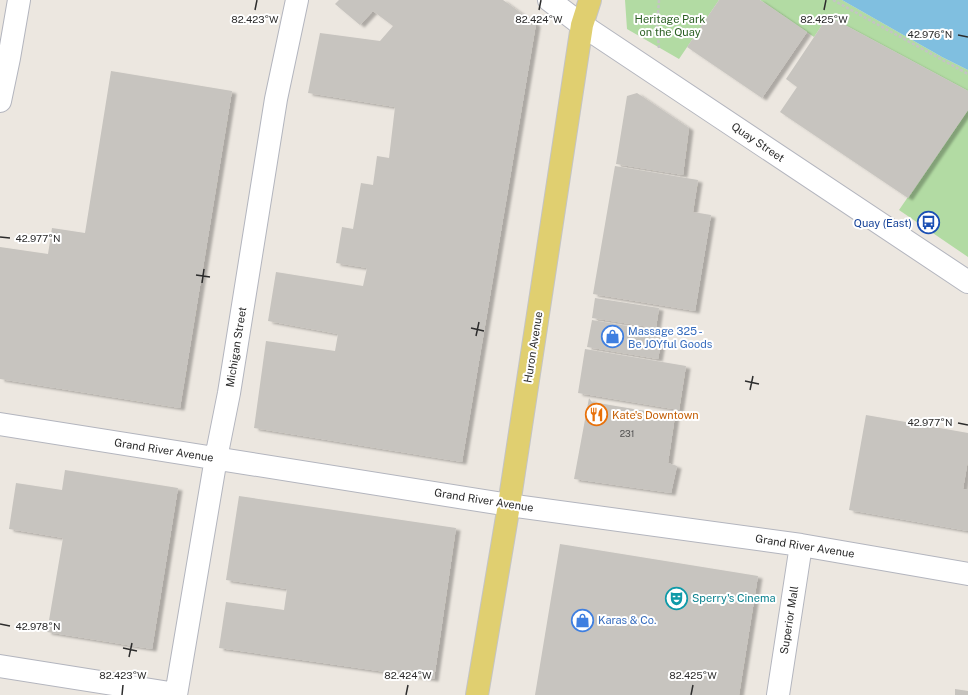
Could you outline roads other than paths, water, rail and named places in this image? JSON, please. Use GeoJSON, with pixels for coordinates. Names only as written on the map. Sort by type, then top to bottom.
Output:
{"type":"FeatureCollection","features":[{"type":"Feature","properties":{"kind":"main road","name":"Huron Avenue"},"geometry":{"type":"LineString","coordinates":[[477,695],[509,504],[582,26],[590,0]]}},
{"type":"Feature","properties":{"kind":"street"},"geometry":{"type":"LineString","coordinates":[[0,101],[9,58],[18,0]]}},
{"type":"Feature","properties":{"kind":"street","name":"Michigan Street"},"geometry":{"type":"LineString","coordinates":[[176,695],[216,458],[230,385],[276,99],[297,0]]}},
{"type":"Feature","properties":{"kind":"street","name":"Quay Street"},"geometry":{"type":"LineString","coordinates":[[549,0],[582,26],[968,282]]}},
{"type":"Feature","properties":{"kind":"street","name":"Grand River Avenue"},"geometry":{"type":"LineString","coordinates":[[0,424],[509,504],[801,545],[968,574]]}},
{"type":"Feature","properties":{"kind":"street","name":"Superior Mall"},"geometry":{"type":"LineString","coordinates":[[778,695],[801,545]]}},
{"type":"Feature","properties":{"kind":"street"},"geometry":{"type":"LineString","coordinates":[[0,666],[176,695]]}},
{"type":"Feature","properties":{"kind":"water"},"geometry":{"type":"Polygon","coordinates":[[[842,0],[968,0],[968,70],[942,57],[842,0]]]}},
{"type":"Feature","properties":{"kind":"place","name":"Quay (East)"},"geometry":{"type":"Point","coordinates":[928,223]}},
{"type":"Feature","properties":{"kind":"place","name":"Massage 325 - Be JOYful Goods"},"geometry":{"type":"Point","coordinates":[612,337]}},
{"type":"Feature","properties":{"kind":"place","name":"Kate's Downtown"},"geometry":{"type":"Point","coordinates":[597,415]}},
{"type":"Feature","properties":{"kind":"place","name":"Sperry's Cinema"},"geometry":{"type":"Point","coordinates":[676,598]}},
{"type":"Feature","properties":{"kind":"place","name":"Karas & Co."},"geometry":{"type":"Point","coordinates":[582,620]}},
{"type":"Feature","properties":{"kind":"park label","name":"Heritage Park on the Quay"},"geometry":{"type":"Point","coordinates":[670,25]}}]}
